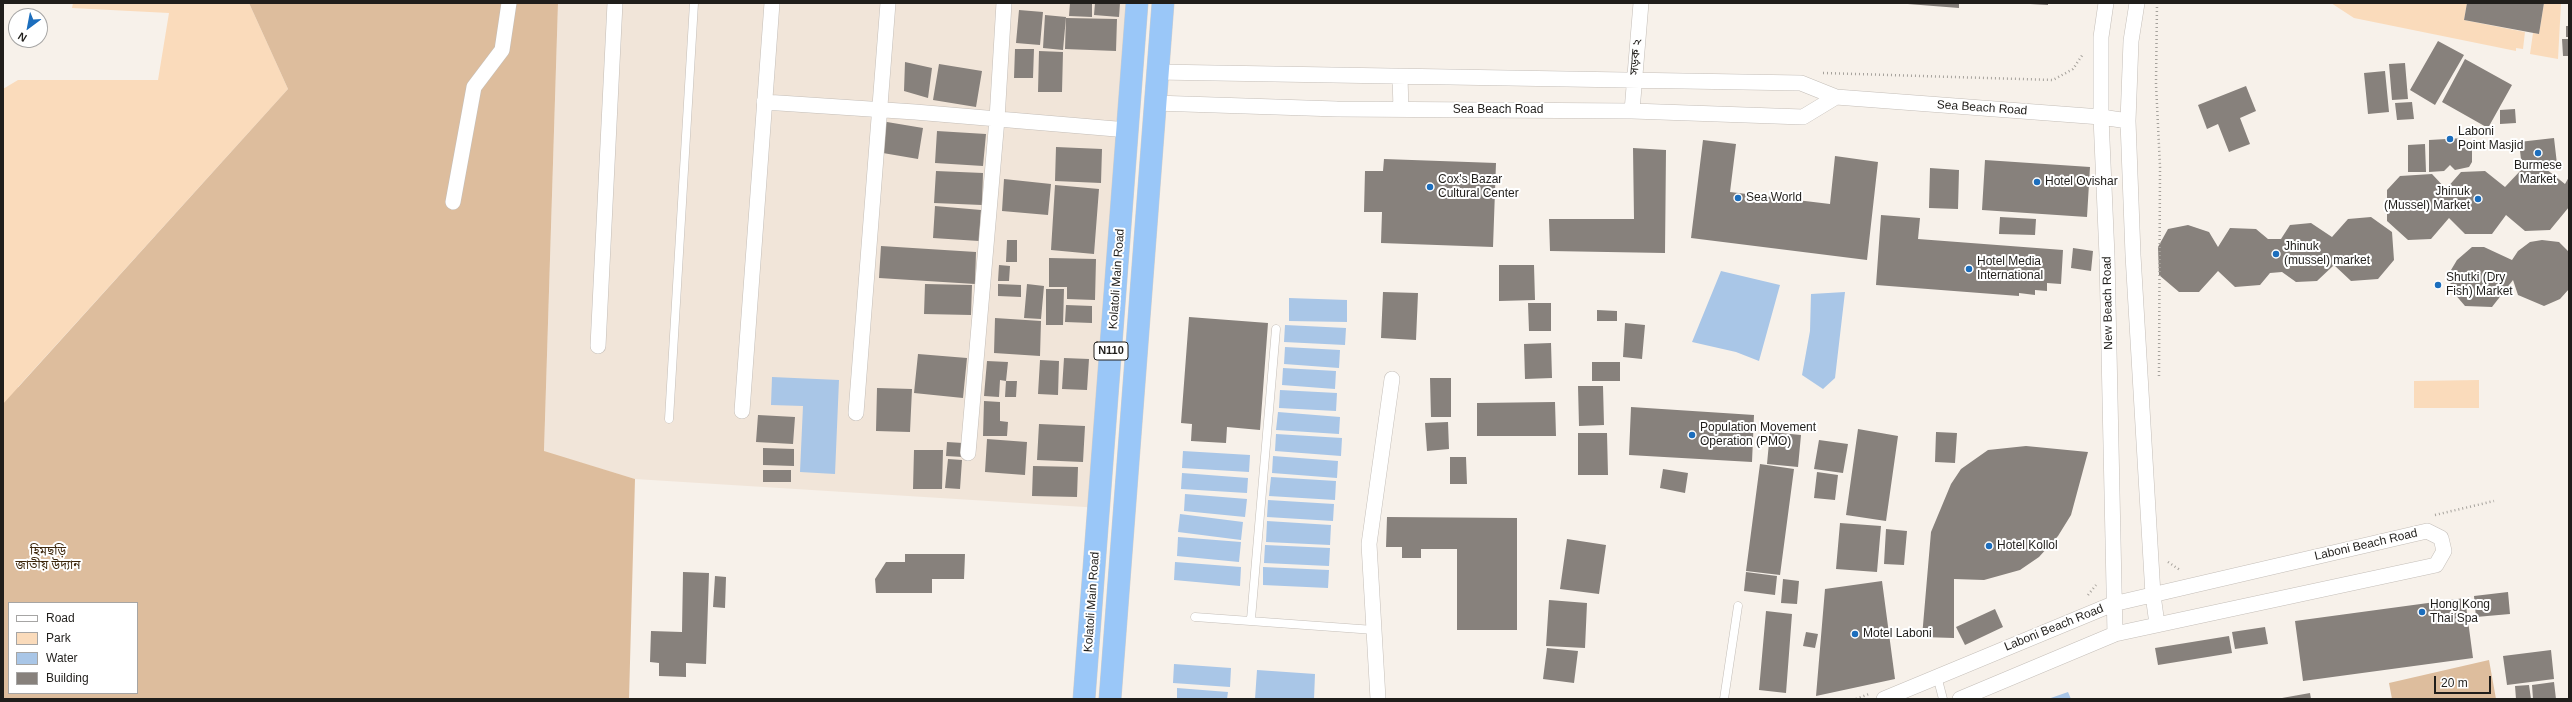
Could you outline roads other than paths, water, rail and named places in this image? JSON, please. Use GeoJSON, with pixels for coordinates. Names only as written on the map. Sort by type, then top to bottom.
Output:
{"type":"FeatureCollection","features":[{"type":"Feature","properties":{"kind":"highway","name":"Kolatoli Main Road"},"geometry":{"type":"LineString","coordinates":[[1084,699],[1137,3]]}},
{"type":"Feature","properties":{"kind":"highway","name":"Kolatoli Main Road"},"geometry":{"type":"LineString","coordinates":[[1110,699],[1154,103],[1163,3]]}},
{"type":"Feature","properties":{"kind":"highway"},"geometry":{"type":"LineString","coordinates":[[1094,582],[1119,584]]}},
{"type":"Feature","properties":{"kind":"street"},"geometry":{"type":"LineString","coordinates":[[453,202],[474,87],[502,50],[510,3]]}},
{"type":"Feature","properties":{"kind":"street"},"geometry":{"type":"LineString","coordinates":[[598,346],[615,3]]}},
{"type":"Feature","properties":{"kind":"street"},"geometry":{"type":"LineString","coordinates":[[742,411],[772,3]]}},
{"type":"Feature","properties":{"kind":"street"},"geometry":{"type":"LineString","coordinates":[[856,413],[888,3]]}},
{"type":"Feature","properties":{"kind":"street"},"geometry":{"type":"LineString","coordinates":[[968,453],[997,119],[1004,3]]}},
{"type":"Feature","properties":{"kind":"street","name":"সড়ক ২"},"geometry":{"type":"LineString","coordinates":[[1632,111],[1641,3]]}},
{"type":"Feature","properties":{"kind":"street","name":"New Beach Road"},"geometry":{"type":"LineString","coordinates":[[2106,3],[2101,37],[2101,117],[2107,256],[2113,604],[2115,634]]}},
{"type":"Feature","properties":{"kind":"street"},"geometry":{"type":"LineString","coordinates":[[2136,3],[2131,41],[2128,121],[2132,256],[2153,595],[2157,624]]}},
{"type":"Feature","properties":{"kind":"street","name":"Sea Beach Road"},"geometry":{"type":"LineString","coordinates":[[1157,72],[1801,83],[1836,97],[2101,117],[2128,121]]}},
{"type":"Feature","properties":{"kind":"street"},"geometry":{"type":"LineString","coordinates":[[1400,77],[1401,109]]}},
{"type":"Feature","properties":{"kind":"street","name":"Sea Beach Road"},"geometry":{"type":"LineString","coordinates":[[1154,103],[1401,109],[1632,111],[1803,117],[1836,97]]}},
{"type":"Feature","properties":{"kind":"street"},"geometry":{"type":"LineString","coordinates":[[764,102],[879,109],[1128,130]]}},
{"type":"Feature","properties":{"kind":"street"},"geometry":{"type":"LineString","coordinates":[[1378,699],[1369,544],[1392,379]]}},
{"type":"Feature","properties":{"kind":"street","name":"Laboni Beach Road"},"geometry":{"type":"LineString","coordinates":[[1884,699],[2113,604],[2427,531],[2441,538],[2444,551],[2436,565],[2115,634],[1960,699]]}},
{"type":"Feature","properties":{"kind":"lane"},"geometry":{"type":"LineString","coordinates":[[669,418],[694,3]]}},
{"type":"Feature","properties":{"kind":"lane"},"geometry":{"type":"LineString","coordinates":[[1251,619],[1276,329]]}},
{"type":"Feature","properties":{"kind":"lane"},"geometry":{"type":"LineString","coordinates":[[1724,699],[1738,606]]}},
{"type":"Feature","properties":{"kind":"lane"},"geometry":{"type":"LineString","coordinates":[[1195,617],[1251,619],[1374,630]]}},
{"type":"Feature","properties":{"kind":"lane"},"geometry":{"type":"LineString","coordinates":[[1937,676],[1943,699]]}},
{"type":"Feature","properties":{"kind":"water"},"geometry":{"type":"Polygon","coordinates":[[[1721,271],[1780,285],[1759,361],[1736,352],[1692,342],[1721,271]]]}},
{"type":"Feature","properties":{"kind":"water"},"geometry":{"type":"Polygon","coordinates":[[[1845,292],[1835,378],[1823,389],[1802,375],[1810,331],[1811,294],[1845,292]]]}},
{"type":"Feature","properties":{"kind":"water"},"geometry":{"type":"Polygon","coordinates":[[[1289,298],[1347,300],[1347,322],[1289,321],[1289,298]]]}},
{"type":"Feature","properties":{"kind":"water"},"geometry":{"type":"Polygon","coordinates":[[[1285,325],[1346,328],[1345,345],[1284,342],[1285,325]]]}},
{"type":"Feature","properties":{"kind":"water"},"geometry":{"type":"Polygon","coordinates":[[[1285,347],[1340,350],[1339,368],[1284,364],[1285,347]]]}},
{"type":"Feature","properties":{"kind":"water"},"geometry":{"type":"Polygon","coordinates":[[[1283,368],[1336,371],[1335,389],[1282,385],[1283,368]]]}},
{"type":"Feature","properties":{"kind":"water"},"geometry":{"type":"Polygon","coordinates":[[[772,377],[839,380],[835,474],[800,472],[803,406],[771,405],[772,377]]]}},
{"type":"Feature","properties":{"kind":"water"},"geometry":{"type":"Polygon","coordinates":[[[1280,390],[1337,393],[1336,411],[1279,408],[1280,390]]]}},
{"type":"Feature","properties":{"kind":"water"},"geometry":{"type":"Polygon","coordinates":[[[1278,412],[1340,417],[1339,434],[1276,430],[1278,412]]]}},
{"type":"Feature","properties":{"kind":"water"},"geometry":{"type":"Polygon","coordinates":[[[1276,434],[1342,438],[1341,456],[1275,451],[1276,434]]]}},
{"type":"Feature","properties":{"kind":"water"},"geometry":{"type":"Polygon","coordinates":[[[1183,451],[1250,455],[1249,472],[1182,468],[1183,451]]]}},
{"type":"Feature","properties":{"kind":"water"},"geometry":{"type":"Polygon","coordinates":[[[1273,456],[1338,461],[1337,478],[1272,473],[1273,456]]]}},
{"type":"Feature","properties":{"kind":"water"},"geometry":{"type":"Polygon","coordinates":[[[1182,473],[1248,478],[1247,493],[1181,489],[1182,473]]]}},
{"type":"Feature","properties":{"kind":"water"},"geometry":{"type":"Polygon","coordinates":[[[1271,477],[1336,481],[1335,500],[1269,496],[1271,477]]]}},
{"type":"Feature","properties":{"kind":"water"},"geometry":{"type":"Polygon","coordinates":[[[1185,494],[1247,499],[1245,517],[1184,511],[1185,494]]]}},
{"type":"Feature","properties":{"kind":"water"},"geometry":{"type":"Polygon","coordinates":[[[1268,500],[1334,504],[1333,521],[1267,517],[1268,500]]]}},
{"type":"Feature","properties":{"kind":"water"},"geometry":{"type":"Polygon","coordinates":[[[1180,514],[1243,522],[1241,540],[1178,532],[1180,514]]]}},
{"type":"Feature","properties":{"kind":"water"},"geometry":{"type":"Polygon","coordinates":[[[1267,521],[1331,525],[1330,545],[1266,542],[1267,521]]]}},
{"type":"Feature","properties":{"kind":"water"},"geometry":{"type":"Polygon","coordinates":[[[1178,537],[1241,542],[1239,562],[1177,556],[1178,537]]]}},
{"type":"Feature","properties":{"kind":"water"},"geometry":{"type":"Polygon","coordinates":[[[1265,545],[1330,548],[1329,566],[1264,563],[1265,545]]]}},
{"type":"Feature","properties":{"kind":"water"},"geometry":{"type":"Polygon","coordinates":[[[1175,562],[1241,567],[1240,586],[1174,580],[1175,562]]]}},
{"type":"Feature","properties":{"kind":"water"},"geometry":{"type":"Polygon","coordinates":[[[1263,567],[1329,570],[1328,588],[1263,585],[1263,567]]]}},
{"type":"Feature","properties":{"kind":"water"},"geometry":{"type":"Polygon","coordinates":[[[1174,664],[1231,668],[1230,687],[1173,683],[1174,664]]]}},
{"type":"Feature","properties":{"kind":"water"},"geometry":{"type":"Polygon","coordinates":[[[1257,670],[1315,674],[1314,699],[1255,699],[1257,670]]]}},
{"type":"Feature","properties":{"kind":"water"},"geometry":{"type":"Polygon","coordinates":[[[1177,688],[1228,692],[1227,699],[1177,699],[1177,688]]]}},
{"type":"Feature","properties":{"kind":"water"},"geometry":{"type":"Polygon","coordinates":[[[2068,692],[2071,699],[2048,699],[2068,692]]]}},
{"type":"Feature","properties":{"kind":"place","name":"Laboni Point Masjid"},"geometry":{"type":"Point","coordinates":[2450,139]}},
{"type":"Feature","properties":{"kind":"place","name":"Burmese Market"},"geometry":{"type":"Point","coordinates":[2538,153]}},
{"type":"Feature","properties":{"kind":"place","name":"Hotel Ovishar"},"geometry":{"type":"Point","coordinates":[2037,182]}},
{"type":"Feature","properties":{"kind":"place","name":"Cox's Bazar Cultural Center"},"geometry":{"type":"Point","coordinates":[1430,187]}},
{"type":"Feature","properties":{"kind":"place","name":"Sea World"},"geometry":{"type":"Point","coordinates":[1738,198]}},
{"type":"Feature","properties":{"kind":"place","name":"Jhinuk (Mussel) Market"},"geometry":{"type":"Point","coordinates":[2478,199]}},
{"type":"Feature","properties":{"kind":"place","name":"Jhinuk (mussel) market"},"geometry":{"type":"Point","coordinates":[2276,254]}},
{"type":"Feature","properties":{"kind":"place","name":"Hotel Media International"},"geometry":{"type":"Point","coordinates":[1969,269]}},
{"type":"Feature","properties":{"kind":"place","name":"Shutki (Dry Fish) Market"},"geometry":{"type":"Point","coordinates":[2438,285]}},
{"type":"Feature","properties":{"kind":"place","name":"Population Movement Operation (PMO)"},"geometry":{"type":"Point","coordinates":[1692,435]}},
{"type":"Feature","properties":{"kind":"place","name":"Hotel Kollol"},"geometry":{"type":"Point","coordinates":[1989,546]}},
{"type":"Feature","properties":{"kind":"place","name":"Hong Kong Thai Spa"},"geometry":{"type":"Point","coordinates":[2422,612]}},
{"type":"Feature","properties":{"kind":"place","name":"Motel Laboni"},"geometry":{"type":"Point","coordinates":[1855,634]}},
{"type":"Feature","properties":{"kind":"park label","name":"হিমছড়ি জাতীয় উদ্যান"},"geometry":{"type":"Point","coordinates":[48,559]}}]}
